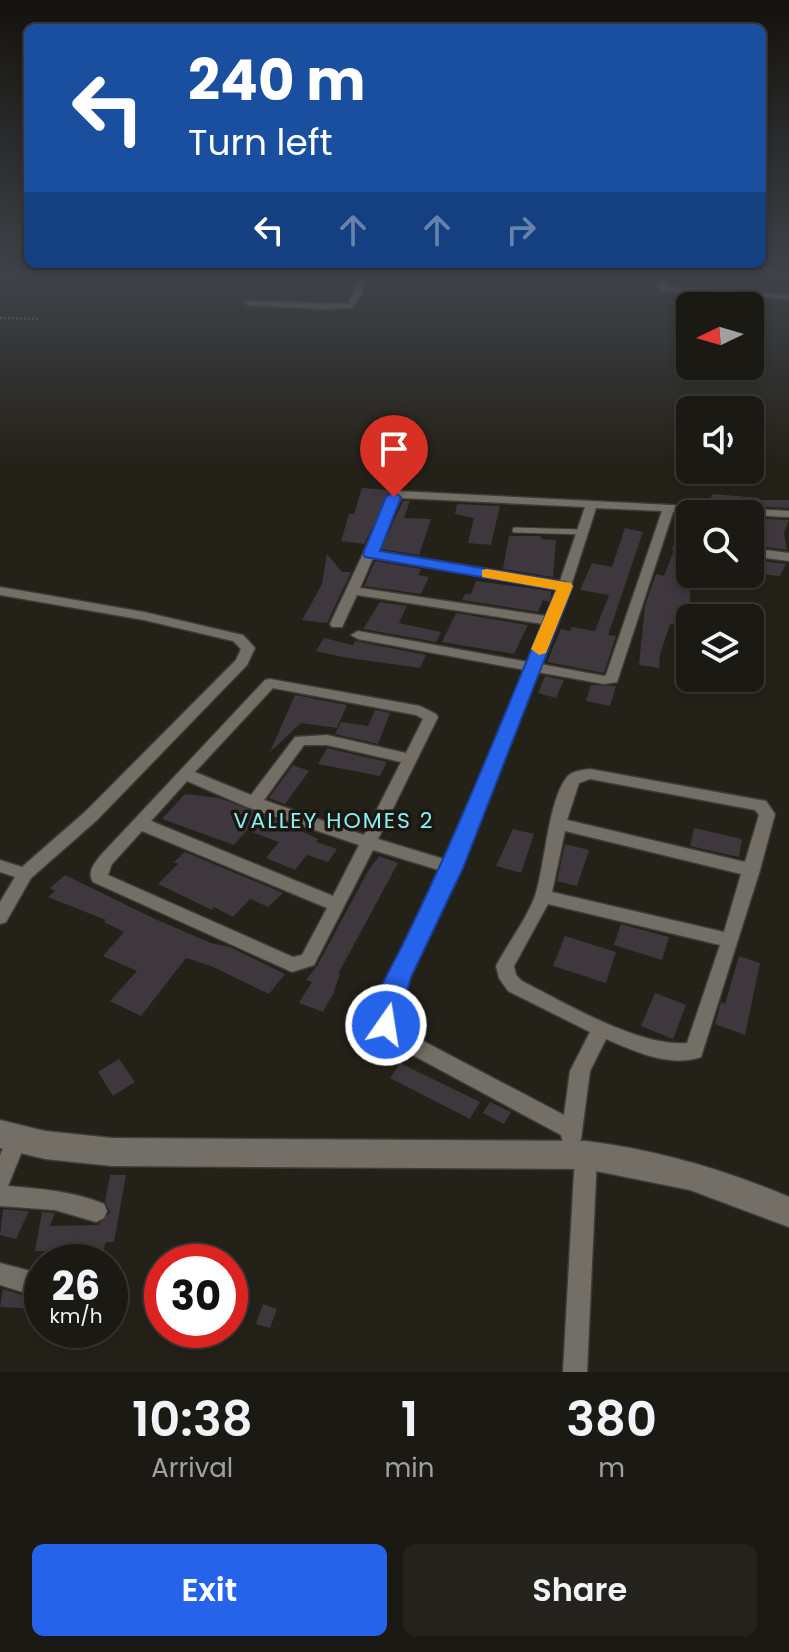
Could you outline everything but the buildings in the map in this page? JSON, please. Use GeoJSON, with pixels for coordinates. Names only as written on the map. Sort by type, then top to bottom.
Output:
{"type":"FeatureCollection","features":[{"type":"Feature","properties":{"kind":"main road"},"geometry":{"type":"LineString","coordinates":[[9,1137],[112,1152],[576,1147],[725,1185],[789,1212]]}},
{"type":"Feature","properties":{"kind":"street"},"geometry":{"type":"LineString","coordinates":[[337,624],[397,494],[676,509]]}},
{"type":"Feature","properties":{"kind":"street"},"geometry":{"type":"LineString","coordinates":[[576,1147],[399,1038],[386,1025],[386,1014],[399,977],[452,868],[565,586],[592,504]]}},
{"type":"Feature","properties":{"kind":"street"},"geometry":{"type":"LineString","coordinates":[[358,635],[612,679],[668,509]]}},
{"type":"Feature","properties":{"kind":"street"},"geometry":{"type":"LineString","coordinates":[[764,514],[789,514]]}},
{"type":"Feature","properties":{"kind":"street"},"geometry":{"type":"LineString","coordinates":[[371,554],[565,586]]}},
{"type":"Feature","properties":{"kind":"street"},"geometry":{"type":"LineString","coordinates":[[764,554],[789,557]]}},
{"type":"Feature","properties":{"kind":"street"},"geometry":{"type":"LineString","coordinates":[[0,591],[185,625],[238,638],[248,648],[242,662],[183,726],[91,816],[25,874],[0,917]]}},
{"type":"Feature","properties":{"kind":"street"},"geometry":{"type":"LineString","coordinates":[[354,591],[551,621]]}},
{"type":"Feature","properties":{"kind":"street"},"geometry":{"type":"LineString","coordinates":[[270,683],[420,711],[431,717],[308,960],[292,965],[99,878],[106,860],[185,774],[270,683]]}},
{"type":"Feature","properties":{"kind":"street"},"geometry":{"type":"LineString","coordinates":[[253,803],[300,740],[327,740],[411,759]]}},
{"type":"Feature","properties":{"kind":"street"},"geometry":{"type":"LineString","coordinates":[[185,774],[253,803],[369,844],[452,868]]}},
{"type":"Feature","properties":{"kind":"street"},"geometry":{"type":"LineString","coordinates":[[590,774],[760,805],[767,814],[752,870],[694,1051],[673,1053],[601,1029],[515,986],[508,978],[505,966],[543,896],[559,824],[573,780],[590,774]]}},
{"type":"Feature","properties":{"kind":"street"},"geometry":{"type":"LineString","coordinates":[[139,823],[336,905]]}},
{"type":"Feature","properties":{"kind":"street"},"geometry":{"type":"LineString","coordinates":[[559,824],[752,870]]}},
{"type":"Feature","properties":{"kind":"street"},"geometry":{"type":"LineString","coordinates":[[0,866],[25,874]]}},
{"type":"Feature","properties":{"kind":"street"},"geometry":{"type":"LineString","coordinates":[[543,896],[730,940]]}},
{"type":"Feature","properties":{"kind":"street"},"geometry":{"type":"LineString","coordinates":[[575,1372],[576,1147],[580,1071],[601,1029]]}},
{"type":"Feature","properties":{"kind":"street"},"geometry":{"type":"LineString","coordinates":[[0,1180],[9,1137]]}},
{"type":"Feature","properties":{"kind":"street"},"geometry":{"type":"LineString","coordinates":[[0,1196],[55,1200],[96,1211]]}},
{"type":"Feature","properties":{"kind":"street"},"geometry":{"type":"LineString","coordinates":[[0,1274],[24,1281]]}},
{"type":"Feature","properties":{"kind":"lane"},"geometry":{"type":"LineString","coordinates":[[515,530],[582,532]]}},
{"type":"Feature","properties":{"kind":"slow traffic"},"geometry":{"type":"LineString","coordinates":[[487,573],[565,586],[539,649]]}},
{"type":"Feature","properties":{"kind":"district","name":"VALLEY HOMES 2"},"geometry":{"type":"Point","coordinates":[334,820]}},
{"type":"Feature","properties":{"kind":"route"},"geometry":{"type":"LineString","coordinates":[[386,1025],[386,1014],[399,977],[452,868],[565,586],[371,554],[394,497]]}}]}
